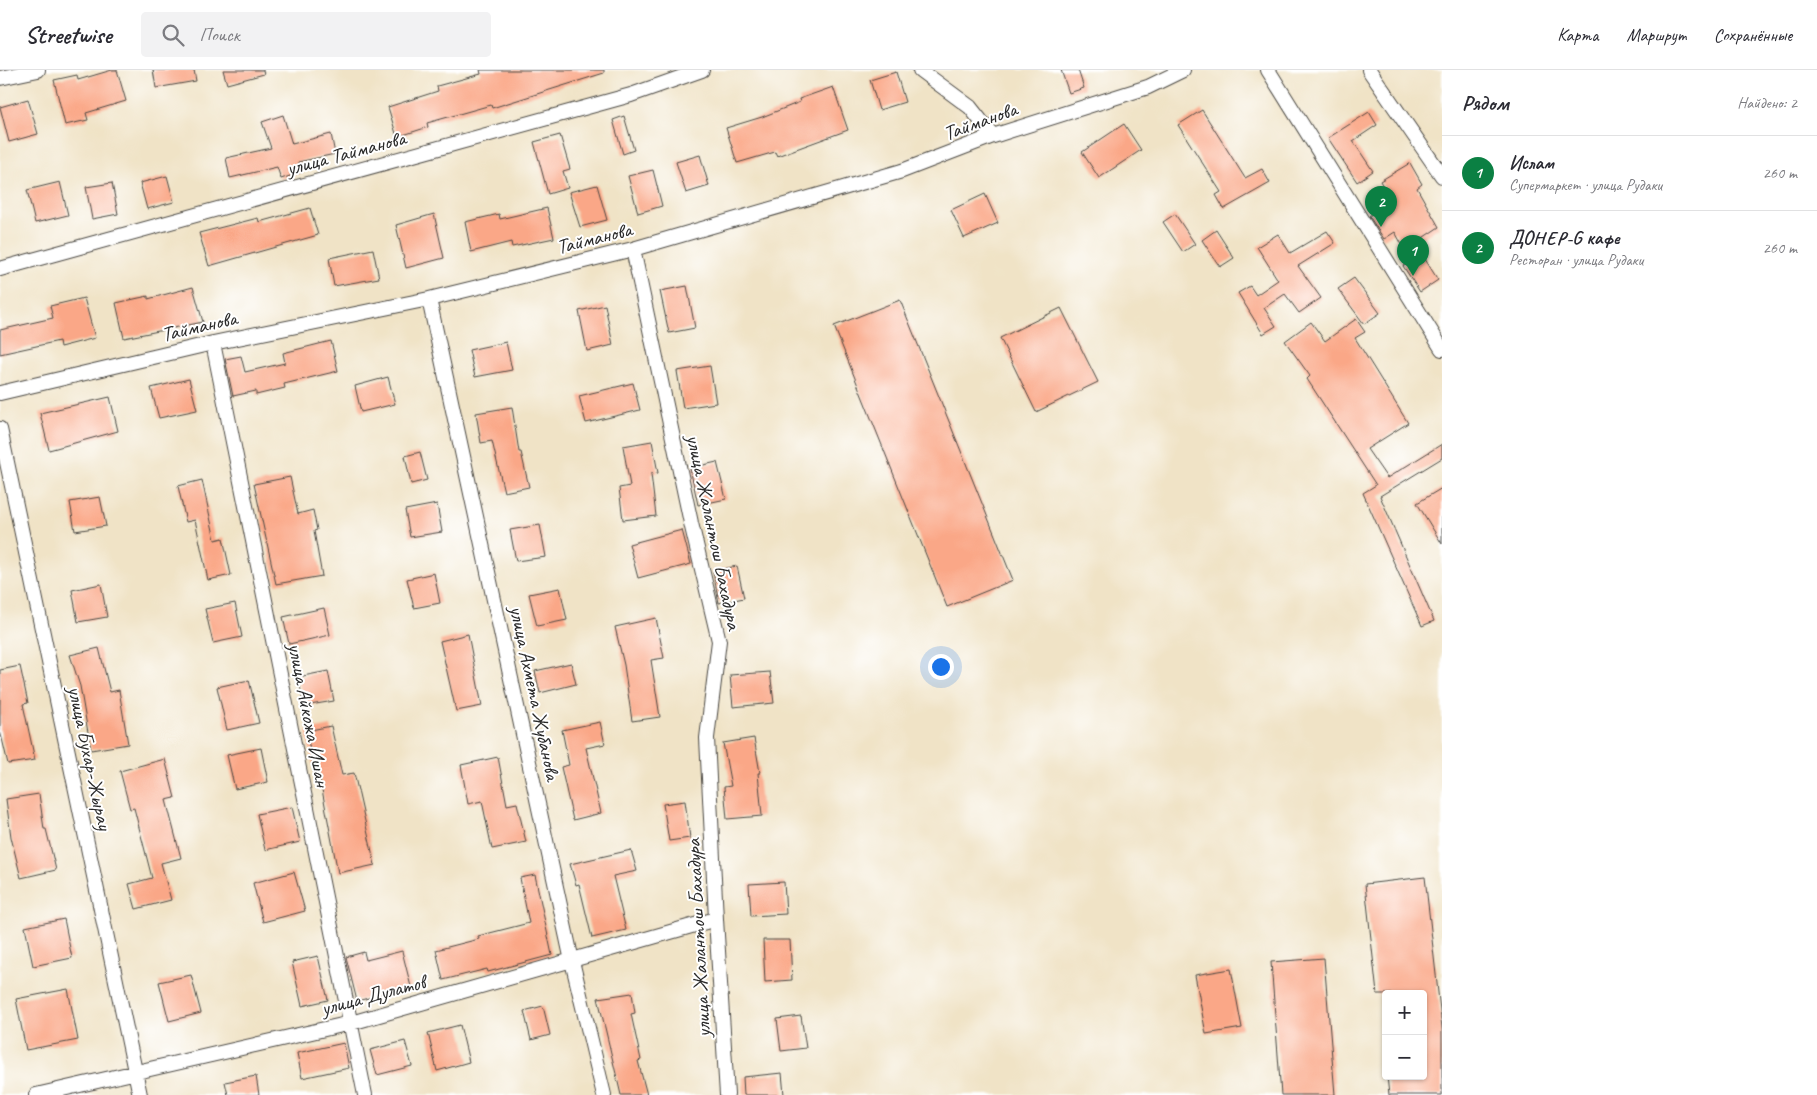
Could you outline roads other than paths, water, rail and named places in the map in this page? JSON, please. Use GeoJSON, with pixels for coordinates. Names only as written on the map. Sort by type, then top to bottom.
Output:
{"type":"FeatureCollection","features":[{"type":"Feature","properties":{"kind":"street"},"geometry":{"type":"LineString","coordinates":[[0,78],[37,70]]}},
{"type":"Feature","properties":{"kind":"street","name":"улица Тайманова"},"geometry":{"type":"LineString","coordinates":[[0,269],[631,95],[702,70]]}},
{"type":"Feature","properties":{"kind":"street"},"geometry":{"type":"LineString","coordinates":[[920,70],[970,107],[994,136]]}},
{"type":"Feature","properties":{"kind":"street","name":"Тайманова"},"geometry":{"type":"LineString","coordinates":[[0,393],[213,343],[429,299],[633,249],[902,171],[994,136],[1148,87],[1183,70]]}},
{"type":"Feature","properties":{"kind":"street"},"geometry":{"type":"LineString","coordinates":[[1268,70],[1442,349]]}},
{"type":"Feature","properties":{"kind":"street"},"geometry":{"type":"LineString","coordinates":[[1369,70],[1442,176]]}},
{"type":"Feature","properties":{"kind":"street","name":"улица Жалантош Бахадура"},"geometry":{"type":"LineString","coordinates":[[633,249],[690,523],[718,641],[707,738],[727,1095]]}},
{"type":"Feature","properties":{"kind":"street","name":"улица Ахмета Жубанова"},"geometry":{"type":"LineString","coordinates":[[429,299],[572,961],[604,1095]]}},
{"type":"Feature","properties":{"kind":"street","name":"улица Айкожа Ишан"},"geometry":{"type":"LineString","coordinates":[[213,343],[365,1095]]}},
{"type":"Feature","properties":{"kind":"street","name":"улица Бухар-Жырау"},"geometry":{"type":"LineString","coordinates":[[0,429],[140,1095]]}},
{"type":"Feature","properties":{"kind":"street","name":"улица Дулатов"},"geometry":{"type":"LineString","coordinates":[[36,1095],[351,1024],[716,919]]}},
{"type":"Feature","properties":{"kind":"place","name":"ДОНЕР-G кафе"},"geometry":{"type":"Point","coordinates":[1381,227]}},
{"type":"Feature","properties":{"kind":"place","name":"Ислам"},"geometry":{"type":"Point","coordinates":[1413,276]}}]}
